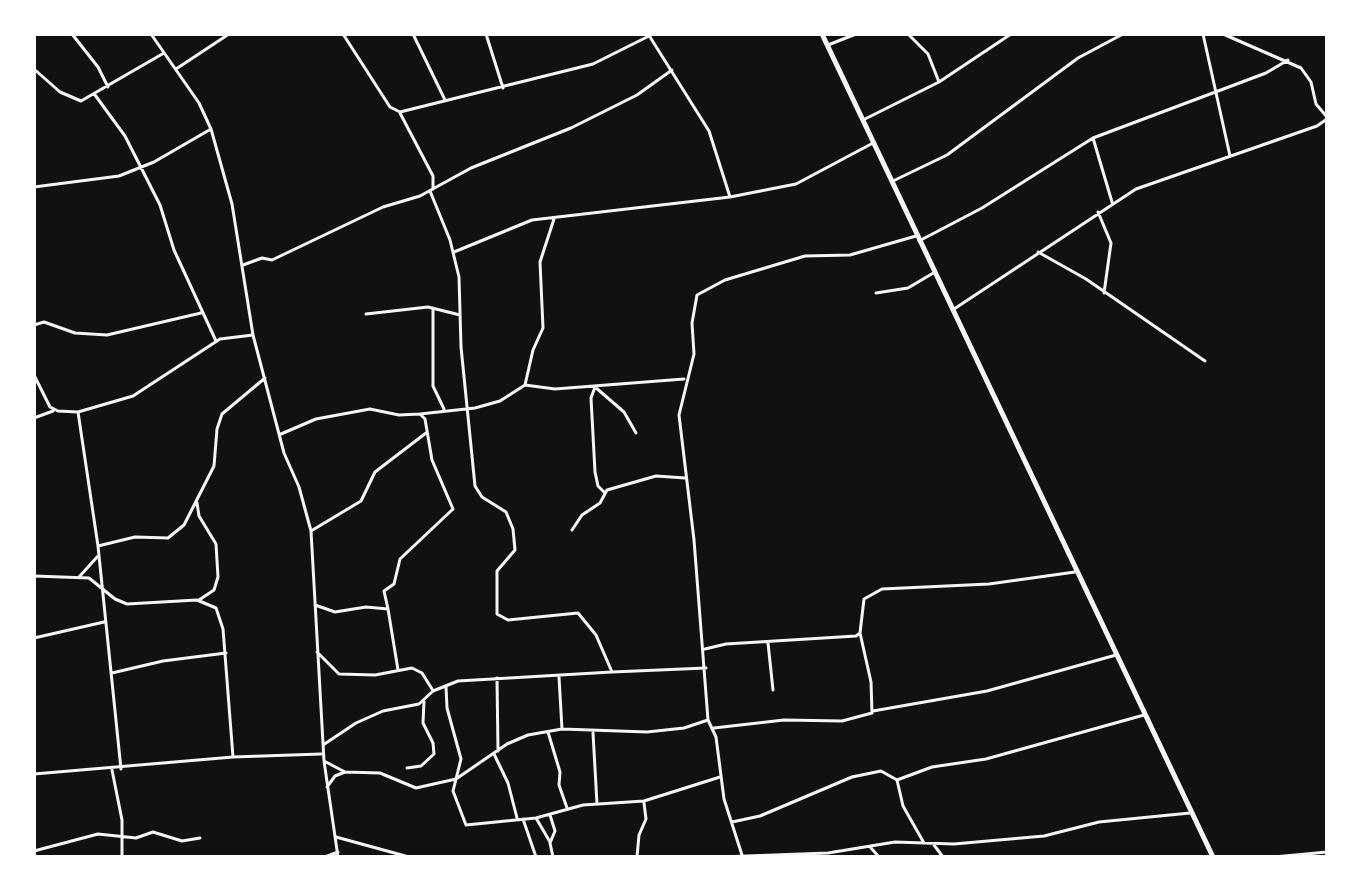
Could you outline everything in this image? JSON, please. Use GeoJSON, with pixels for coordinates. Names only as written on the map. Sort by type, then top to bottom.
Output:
{"type":"FeatureCollection","features":[{"type":"Feature","properties":{"kind":"highway"},"geometry":{"type":"LineString","coordinates":[[822,34],[1213,857]]}},
{"type":"Feature","properties":{"kind":"street"},"geometry":{"type":"LineString","coordinates":[[72,34],[98,67],[108,87]]}},
{"type":"Feature","properties":{"kind":"street"},"geometry":{"type":"LineString","coordinates":[[151,34],[199,103],[211,129],[232,204],[253,335],[311,531],[323,754],[338,855],[325,857]]}},
{"type":"Feature","properties":{"kind":"street"},"geometry":{"type":"LineString","coordinates":[[175,70],[229,34]]}},
{"type":"Feature","properties":{"kind":"street"},"geometry":{"type":"LineString","coordinates":[[343,34],[390,107],[400,112],[433,176],[432,190],[454,252],[475,486],[482,497],[506,512],[513,529],[514,554],[497,571],[497,614],[508,620],[578,613],[596,635],[612,672]]}},
{"type":"Feature","properties":{"kind":"street"},"geometry":{"type":"LineString","coordinates":[[413,34],[445,100]]}},
{"type":"Feature","properties":{"kind":"street"},"geometry":{"type":"LineString","coordinates":[[486,34],[503,88]]}},
{"type":"Feature","properties":{"kind":"street"},"geometry":{"type":"LineString","coordinates":[[828,45],[856,34]]}},
{"type":"Feature","properties":{"kind":"street"},"geometry":{"type":"LineString","coordinates":[[908,34],[928,54],[939,82]]}},
{"type":"Feature","properties":{"kind":"street"},"geometry":{"type":"LineString","coordinates":[[863,120],[939,82],[1011,34]]}},
{"type":"Feature","properties":{"kind":"street"},"geometry":{"type":"LineString","coordinates":[[893,181],[947,155],[1078,58],[1123,34]]}},
{"type":"Feature","properties":{"kind":"street"},"geometry":{"type":"LineString","coordinates":[[1203,34],[1230,156]]}},
{"type":"Feature","properties":{"kind":"street"},"geometry":{"type":"LineString","coordinates":[[954,309],[1112,202],[1160,179],[1317,126],[1327,118],[1316,104],[1306,73],[1288,60],[1223,34]]}},
{"type":"Feature","properties":{"kind":"street"},"geometry":{"type":"LineString","coordinates":[[400,112],[593,64],[651,35],[709,131],[730,197]]}},
{"type":"Feature","properties":{"kind":"street"},"geometry":{"type":"LineString","coordinates":[[34,69],[72,100],[81,101],[164,53]]}},
{"type":"Feature","properties":{"kind":"street"},"geometry":{"type":"LineString","coordinates":[[742,855],[720,777],[714,728],[708,720],[705,649],[679,415],[685,379],[694,354],[693,307],[702,290],[805,256],[850,255],[918,238],[982,208],[1045,164],[1093,138],[1266,73],[1288,60]]}},
{"type":"Feature","properties":{"kind":"street"},"geometry":{"type":"LineString","coordinates":[[242,265],[262,258],[272,260],[383,207],[432,190],[471,168],[571,128],[637,95],[672,70]]}},
{"type":"Feature","properties":{"kind":"street"},"geometry":{"type":"LineString","coordinates":[[95,95],[125,136],[164,213],[174,250],[216,341]]}},
{"type":"Feature","properties":{"kind":"street"},"geometry":{"type":"LineString","coordinates":[[34,187],[99,180],[141,168],[211,129]]}},
{"type":"Feature","properties":{"kind":"street"},"geometry":{"type":"LineString","coordinates":[[1093,138],[1112,202]]}},
{"type":"Feature","properties":{"kind":"street"},"geometry":{"type":"LineString","coordinates":[[454,252],[520,224],[649,204],[730,197],[796,184],[873,143]]}},
{"type":"Feature","properties":{"kind":"street"},"geometry":{"type":"LineString","coordinates":[[1098,212],[1111,243],[1104,293]]}},
{"type":"Feature","properties":{"kind":"street"},"geometry":{"type":"LineString","coordinates":[[281,434],[316,419],[370,409],[399,415],[468,409],[504,400],[525,385],[533,350],[543,328],[540,262],[555,219]]}},
{"type":"Feature","properties":{"kind":"street"},"geometry":{"type":"LineString","coordinates":[[1038,252],[1205,361]]}},
{"type":"Feature","properties":{"kind":"street"},"geometry":{"type":"LineString","coordinates":[[876,293],[908,288],[935,272]]}},
{"type":"Feature","properties":{"kind":"street"},"geometry":{"type":"LineString","coordinates":[[366,314],[433,308],[460,315]]}},
{"type":"Feature","properties":{"kind":"street"},"geometry":{"type":"LineString","coordinates":[[433,308],[433,386],[445,410]]}},
{"type":"Feature","properties":{"kind":"street"},"geometry":{"type":"LineString","coordinates":[[34,325],[44,322],[75,333],[107,335],[201,313]]}},
{"type":"Feature","properties":{"kind":"street"},"geometry":{"type":"LineString","coordinates":[[34,418],[54,410],[78,412],[133,396],[216,341],[253,335]]}},
{"type":"Feature","properties":{"kind":"street"},"geometry":{"type":"LineString","coordinates":[[34,375],[54,410]]}},
{"type":"Feature","properties":{"kind":"street"},"geometry":{"type":"LineString","coordinates":[[98,546],[135,537],[168,538],[184,525],[214,466],[217,429],[222,414],[265,378]]}},
{"type":"Feature","properties":{"kind":"street"},"geometry":{"type":"LineString","coordinates":[[525,385],[555,389],[685,379]]}},
{"type":"Feature","properties":{"kind":"street"},"geometry":{"type":"LineString","coordinates":[[593,386],[624,412],[636,433]]}},
{"type":"Feature","properties":{"kind":"street"},"geometry":{"type":"LineString","coordinates":[[572,530],[582,515],[600,503],[604,492],[596,478],[593,386]]}},
{"type":"Feature","properties":{"kind":"street"},"geometry":{"type":"LineString","coordinates":[[78,412],[98,546],[121,769]]}},
{"type":"Feature","properties":{"kind":"street"},"geometry":{"type":"LineString","coordinates":[[398,670],[384,591],[393,585],[400,559],[453,509],[432,460],[425,419],[420,414]]}},
{"type":"Feature","properties":{"kind":"street"},"geometry":{"type":"LineString","coordinates":[[311,531],[361,501],[375,472],[428,431]]}},
{"type":"Feature","properties":{"kind":"street"},"geometry":{"type":"LineString","coordinates":[[604,492],[656,476],[685,478]]}},
{"type":"Feature","properties":{"kind":"street"},"geometry":{"type":"LineString","coordinates":[[197,502],[199,516],[216,544],[218,577],[214,590],[199,600]]}},
{"type":"Feature","properties":{"kind":"street"},"geometry":{"type":"LineString","coordinates":[[79,577],[98,555]]}},
{"type":"Feature","properties":{"kind":"street"},"geometry":{"type":"LineString","coordinates":[[873,711],[871,682],[860,633],[862,603],[877,590],[999,583],[1078,571]]}},
{"type":"Feature","properties":{"kind":"street"},"geometry":{"type":"LineString","coordinates":[[34,576],[79,577],[101,584],[115,599],[127,604],[199,600],[209,603],[219,613],[226,653],[233,757]]}},
{"type":"Feature","properties":{"kind":"street"},"geometry":{"type":"LineString","coordinates":[[315,605],[335,612],[366,607],[388,609]]}},
{"type":"Feature","properties":{"kind":"street"},"geometry":{"type":"LineString","coordinates":[[34,638],[104,622]]}},
{"type":"Feature","properties":{"kind":"street"},"geometry":{"type":"LineString","coordinates":[[705,649],[726,644],[850,638],[860,633]]}},
{"type":"Feature","properties":{"kind":"street"},"geometry":{"type":"LineString","coordinates":[[768,643],[773,690]]}},
{"type":"Feature","properties":{"kind":"street"},"geometry":{"type":"LineString","coordinates":[[317,652],[339,674],[419,671],[433,691]]}},
{"type":"Feature","properties":{"kind":"street"},"geometry":{"type":"LineString","coordinates":[[111,674],[163,661],[226,653]]}},
{"type":"Feature","properties":{"kind":"street"},"geometry":{"type":"LineString","coordinates":[[714,728],[784,720],[842,721],[873,711],[987,691],[1116,655]]}},
{"type":"Feature","properties":{"kind":"street"},"geometry":{"type":"LineString","coordinates":[[323,745],[356,723],[424,701],[433,691],[458,681],[706,668]]}},
{"type":"Feature","properties":{"kind":"street"},"geometry":{"type":"LineString","coordinates":[[559,677],[562,729]]}},
{"type":"Feature","properties":{"kind":"street"},"geometry":{"type":"LineString","coordinates":[[497,678],[496,753],[517,818]]}},
{"type":"Feature","properties":{"kind":"street"},"geometry":{"type":"LineString","coordinates":[[446,687],[447,708],[461,759],[453,791],[466,825],[536,818],[567,808],[644,801],[720,777]]}},
{"type":"Feature","properties":{"kind":"street"},"geometry":{"type":"LineString","coordinates":[[407,768],[421,766],[434,754],[423,720],[424,701]]}},
{"type":"Feature","properties":{"kind":"street"},"geometry":{"type":"LineString","coordinates":[[897,780],[932,767],[986,759],[1055,737],[1146,715]]}},
{"type":"Feature","properties":{"kind":"street"},"geometry":{"type":"LineString","coordinates":[[327,787],[335,776],[345,772],[380,773],[416,788],[456,779],[518,738],[562,729],[593,733],[684,728],[708,720]]}},
{"type":"Feature","properties":{"kind":"street"},"geometry":{"type":"LineString","coordinates":[[548,732],[567,808]]}},
{"type":"Feature","properties":{"kind":"street"},"geometry":{"type":"LineString","coordinates":[[593,733],[597,804]]}},
{"type":"Feature","properties":{"kind":"street"},"geometry":{"type":"LineString","coordinates":[[34,774],[121,769],[233,757],[323,754]]}},
{"type":"Feature","properties":{"kind":"street"},"geometry":{"type":"LineString","coordinates":[[324,761],[345,772]]}},
{"type":"Feature","properties":{"kind":"street"},"geometry":{"type":"LineString","coordinates":[[112,769],[122,834],[122,857]]}},
{"type":"Feature","properties":{"kind":"street"},"geometry":{"type":"LineString","coordinates":[[732,822],[760,816],[868,773],[889,773],[897,780],[903,806],[924,843]]}},
{"type":"Feature","properties":{"kind":"street"},"geometry":{"type":"LineString","coordinates":[[637,857],[639,835],[646,819],[644,801]]}},
{"type":"Feature","properties":{"kind":"street"},"geometry":{"type":"LineString","coordinates":[[549,813],[555,831],[550,843]]}},
{"type":"Feature","properties":{"kind":"street"},"geometry":{"type":"LineString","coordinates":[[720,857],[828,855],[895,842],[934,845],[1044,836],[1099,822],[1194,813]]}},
{"type":"Feature","properties":{"kind":"street"},"geometry":{"type":"LineString","coordinates":[[536,818],[550,843],[553,857]]}},
{"type":"Feature","properties":{"kind":"street"},"geometry":{"type":"LineString","coordinates":[[523,819],[536,857]]}},
{"type":"Feature","properties":{"kind":"street"},"geometry":{"type":"LineString","coordinates":[[34,851],[89,835],[122,834],[136,838],[153,832],[182,841],[200,838]]}},
{"type":"Feature","properties":{"kind":"street"},"geometry":{"type":"LineString","coordinates":[[336,837],[409,857]]}},
{"type":"Feature","properties":{"kind":"street"},"geometry":{"type":"LineString","coordinates":[[934,845],[943,857]]}},
{"type":"Feature","properties":{"kind":"street"},"geometry":{"type":"LineString","coordinates":[[871,848],[879,857]]}},
{"type":"Feature","properties":{"kind":"street"},"geometry":{"type":"LineString","coordinates":[[1274,857],[1327,852]]}}]}
